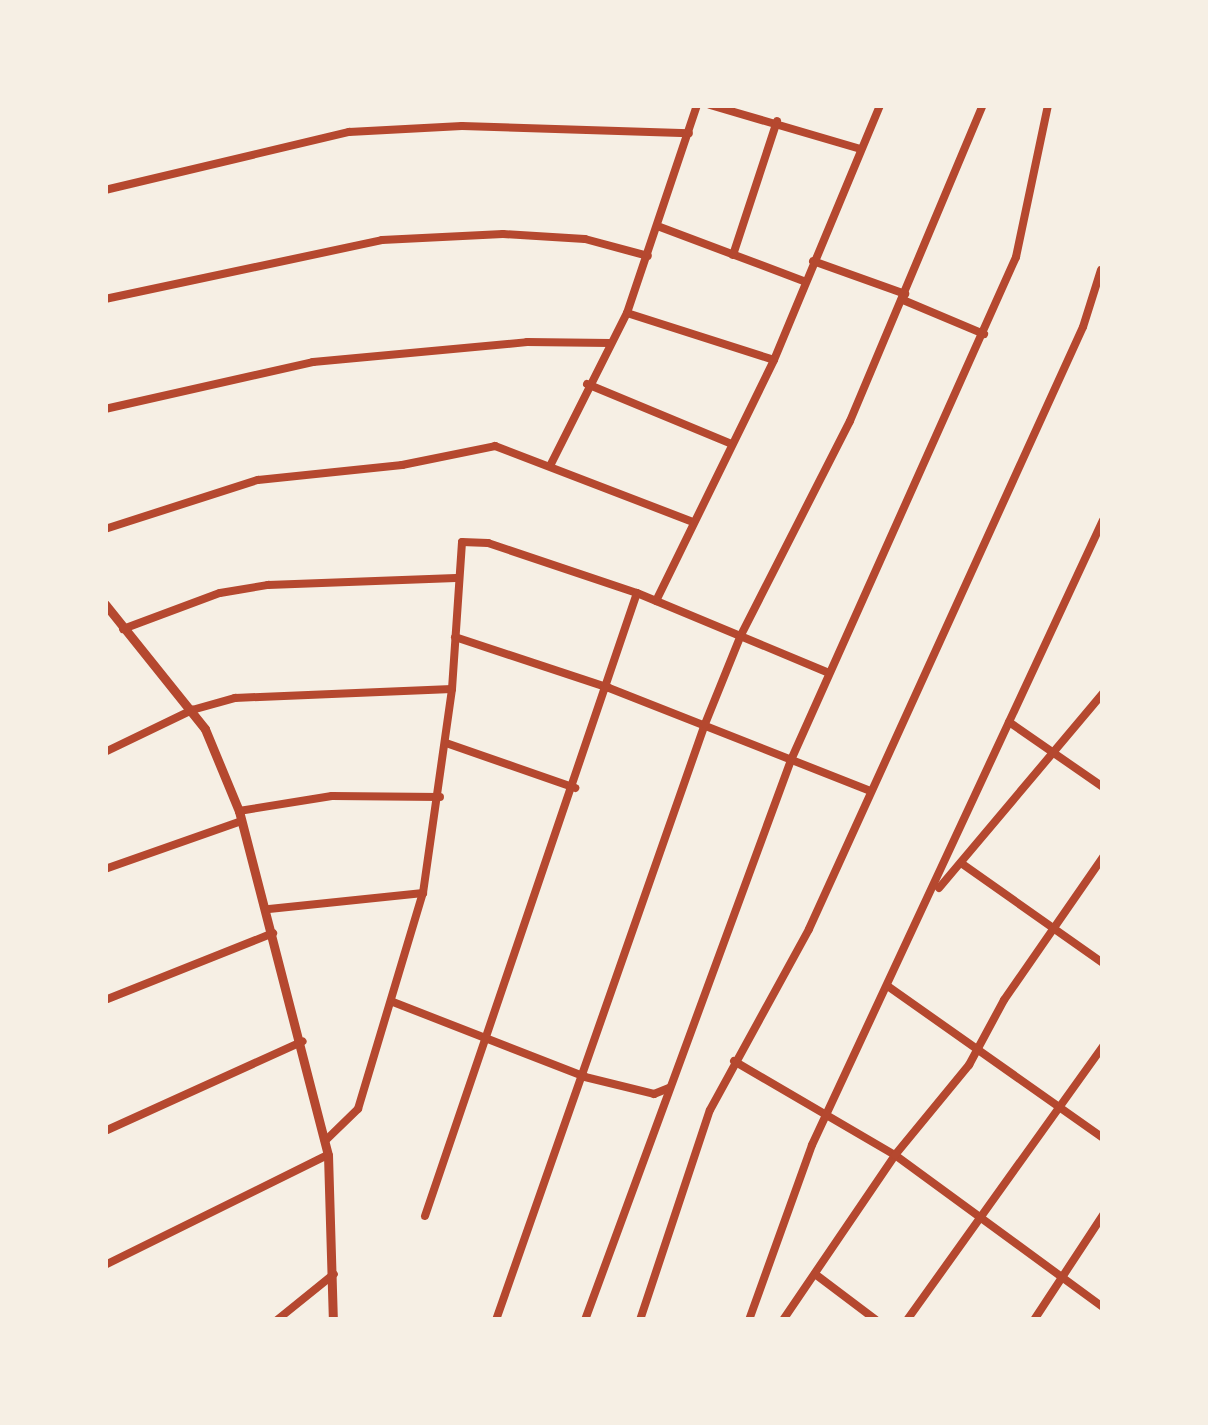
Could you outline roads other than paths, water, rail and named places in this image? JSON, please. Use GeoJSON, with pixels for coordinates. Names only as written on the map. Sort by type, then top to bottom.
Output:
{"type":"FeatureCollection","features":[{"type":"Feature","properties":{"kind":"street"},"geometry":{"type":"LineString","coordinates":[[551,464],[587,384],[627,312],[660,227],[697,105]]}},
{"type":"Feature","properties":{"kind":"street"},"geometry":{"type":"LineString","coordinates":[[710,105],[777,121],[860,149]]}},
{"type":"Feature","properties":{"kind":"street"},"geometry":{"type":"LineString","coordinates":[[656,601],[774,360],[880,105]]}},
{"type":"Feature","properties":{"kind":"street"},"geometry":{"type":"LineString","coordinates":[[496,1320],[585,1077],[705,724],[742,635],[904,297],[983,105]]}},
{"type":"Feature","properties":{"kind":"street"},"geometry":{"type":"LineString","coordinates":[[585,1320],[791,760],[984,334],[1022,236],[1048,105]]}},
{"type":"Feature","properties":{"kind":"street"},"geometry":{"type":"LineString","coordinates":[[733,255],[777,121]]}},
{"type":"Feature","properties":{"kind":"street"},"geometry":{"type":"LineString","coordinates":[[105,190],[348,132],[481,126],[689,133]]}},
{"type":"Feature","properties":{"kind":"street"},"geometry":{"type":"LineString","coordinates":[[660,227],[804,281]]}},
{"type":"Feature","properties":{"kind":"street"},"geometry":{"type":"LineString","coordinates":[[105,299],[382,240],[503,234],[585,240],[648,256]]}},
{"type":"Feature","properties":{"kind":"street"},"geometry":{"type":"LineString","coordinates":[[813,260],[984,334]]}},
{"type":"Feature","properties":{"kind":"street"},"geometry":{"type":"LineString","coordinates":[[640,1320],[710,1110],[734,1061],[781,988],[1083,327],[1101,270]]}},
{"type":"Feature","properties":{"kind":"street"},"geometry":{"type":"LineString","coordinates":[[627,312],[774,360]]}},
{"type":"Feature","properties":{"kind":"street"},"geometry":{"type":"LineString","coordinates":[[105,408],[313,362],[526,342],[610,343]]}},
{"type":"Feature","properties":{"kind":"street"},"geometry":{"type":"LineString","coordinates":[[587,384],[732,444]]}},
{"type":"Feature","properties":{"kind":"street"},"geometry":{"type":"LineString","coordinates":[[105,529],[302,472],[402,465],[495,446],[551,464],[693,522]]}},
{"type":"Feature","properties":{"kind":"street"},"geometry":{"type":"LineString","coordinates":[[749,1320],[829,1112],[933,895],[1103,520]]}},
{"type":"Feature","properties":{"kind":"street"},"geometry":{"type":"LineString","coordinates":[[326,1141],[358,1109],[423,893],[440,796],[452,689],[459,547],[467,540],[488,543],[637,593],[829,673]]}},
{"type":"Feature","properties":{"kind":"street"},"geometry":{"type":"LineString","coordinates":[[122,629],[220,594],[268,585],[456,578]]}},
{"type":"Feature","properties":{"kind":"street"},"geometry":{"type":"LineString","coordinates":[[425,1216],[481,1040],[575,788],[637,593]]}},
{"type":"Feature","properties":{"kind":"street"},"geometry":{"type":"LineString","coordinates":[[106,606],[192,710],[220,758],[240,816],[269,909],[326,1141],[333,1320]]}},
{"type":"Feature","properties":{"kind":"street"},"geometry":{"type":"LineString","coordinates":[[454,638],[609,688],[870,791]]}},
{"type":"Feature","properties":{"kind":"street"},"geometry":{"type":"LineString","coordinates":[[105,752],[192,710],[260,695],[452,689]]}},
{"type":"Feature","properties":{"kind":"street"},"geometry":{"type":"LineString","coordinates":[[933,895],[1103,693]]}},
{"type":"Feature","properties":{"kind":"street"},"geometry":{"type":"LineString","coordinates":[[1009,722],[1103,787]]}},
{"type":"Feature","properties":{"kind":"street"},"geometry":{"type":"LineString","coordinates":[[446,743],[575,788]]}},
{"type":"Feature","properties":{"kind":"street"},"geometry":{"type":"LineString","coordinates":[[105,869],[240,816],[332,796],[440,796]]}},
{"type":"Feature","properties":{"kind":"street"},"geometry":{"type":"LineString","coordinates":[[782,1320],[895,1155],[979,1048],[1052,925],[1103,857]]}},
{"type":"Feature","properties":{"kind":"street"},"geometry":{"type":"LineString","coordinates":[[961,863],[1103,963]]}},
{"type":"Feature","properties":{"kind":"street"},"geometry":{"type":"LineString","coordinates":[[269,909],[423,893]]}},
{"type":"Feature","properties":{"kind":"street"},"geometry":{"type":"LineString","coordinates":[[105,1000],[273,933]]}},
{"type":"Feature","properties":{"kind":"street"},"geometry":{"type":"LineString","coordinates":[[890,987],[1103,1138]]}},
{"type":"Feature","properties":{"kind":"street"},"geometry":{"type":"LineString","coordinates":[[393,1002],[481,1040],[585,1077],[654,1094],[669,1088]]}},
{"type":"Feature","properties":{"kind":"street"},"geometry":{"type":"LineString","coordinates":[[105,1131],[303,1041]]}},
{"type":"Feature","properties":{"kind":"street"},"geometry":{"type":"LineString","coordinates":[[907,1320],[978,1215],[1063,1109],[1103,1046]]}},
{"type":"Feature","properties":{"kind":"street"},"geometry":{"type":"LineString","coordinates":[[734,1061],[829,1112],[895,1155],[1103,1307]]}},
{"type":"Feature","properties":{"kind":"street"},"geometry":{"type":"LineString","coordinates":[[105,1265],[328,1155]]}},
{"type":"Feature","properties":{"kind":"street"},"geometry":{"type":"LineString","coordinates":[[1034,1320],[1103,1214]]}},
{"type":"Feature","properties":{"kind":"street"},"geometry":{"type":"LineString","coordinates":[[277,1320],[334,1274]]}},
{"type":"Feature","properties":{"kind":"street"},"geometry":{"type":"LineString","coordinates":[[814,1274],[876,1320]]}}]}
